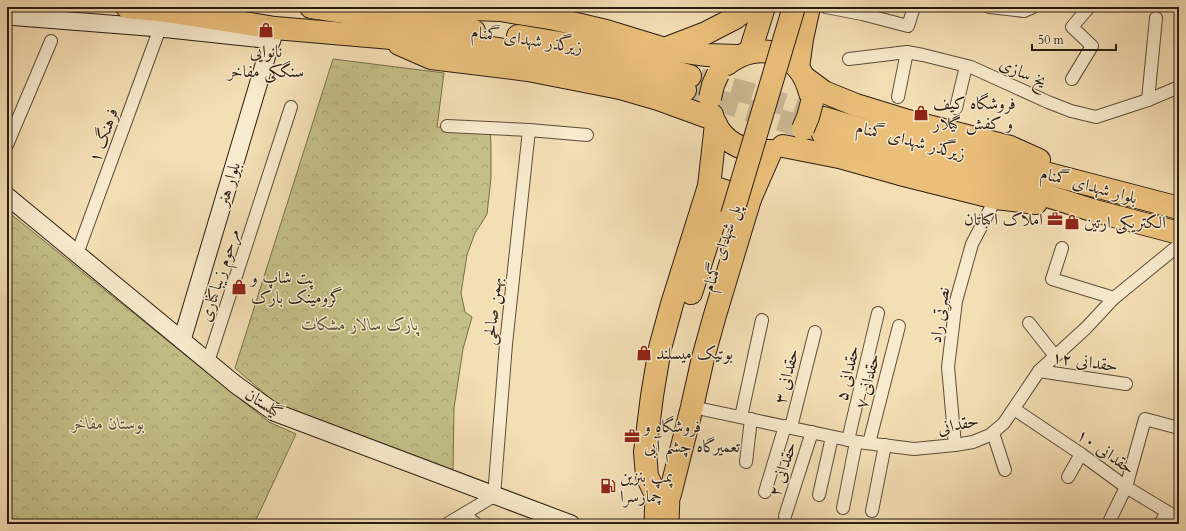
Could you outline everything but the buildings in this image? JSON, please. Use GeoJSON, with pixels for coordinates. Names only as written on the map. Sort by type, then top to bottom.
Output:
{"type":"FeatureCollection","features":[{"type":"Feature","properties":{"kind":"highway","name":"زیرگذر شهدای گمنام"},"geometry":{"type":"LineString","coordinates":[[127,7],[167,11],[268,34],[385,37],[473,45],[580,62],[687,83],[584,47],[363,15]]}},
{"type":"Feature","properties":{"kind":"highway"},"geometry":{"type":"LineString","coordinates":[[311,7],[363,15],[444,8],[501,9],[555,19],[606,31],[666,49],[707,56],[744,54],[764,51],[776,53],[788,59],[824,92],[856,105],[908,121],[1010,147],[1101,188]]}},
{"type":"Feature","properties":{"kind":"highway"},"geometry":{"type":"LineString","coordinates":[[666,49],[706,33],[735,18],[749,7]]}},
{"type":"Feature","properties":{"kind":"highway"},"geometry":{"type":"LineString","coordinates":[[662,494],[647,476],[645,452],[660,348],[672,304],[709,186],[713,85],[718,74],[727,64],[744,54],[764,7]]}},
{"type":"Feature","properties":{"kind":"highway"},"geometry":{"type":"LineString","coordinates":[[778,7],[789,13],[797,12],[808,7]]}},
{"type":"Feature","properties":{"kind":"highway","name":"پل شهدای گمنام"},"geometry":{"type":"LineString","coordinates":[[662,494],[664,395],[674,352],[778,7]]}},
{"type":"Feature","properties":{"kind":"highway","name":"پل شهدای گمنام"},"geometry":{"type":"LineString","coordinates":[[662,494],[688,355],[732,215],[794,7]]}},
{"type":"Feature","properties":{"kind":"highway"},"geometry":{"type":"LineString","coordinates":[[713,114],[723,135],[733,143],[745,149],[758,152],[777,148],[794,139],[815,121],[810,91],[802,73],[802,39],[808,7]]}},
{"type":"Feature","properties":{"kind":"highway"},"geometry":{"type":"LineString","coordinates":[[385,37],[431,58],[528,70],[577,79],[713,114]]}},
{"type":"Feature","properties":{"kind":"highway","name":"زیرگذر شهدای گمنام"},"geometry":{"type":"LineString","coordinates":[[815,121],[900,141],[999,161]]}},
{"type":"Feature","properties":{"kind":"highway","name":"زیرگذر شهدای گمنام"},"geometry":{"type":"LineString","coordinates":[[815,121],[897,156],[984,176]]}},
{"type":"Feature","properties":{"kind":"highway"},"geometry":{"type":"LineString","coordinates":[[662,494],[692,407],[705,351],[750,199],[777,148]]}},
{"type":"Feature","properties":{"kind":"highway"},"geometry":{"type":"LineString","coordinates":[[777,148],[839,157],[996,198],[1095,211]]}},
{"type":"Feature","properties":{"kind":"highway","name":"بلوار شهدای گمنام"},"geometry":{"type":"LineString","coordinates":[[999,161],[1101,188],[1176,205]]}},
{"type":"Feature","properties":{"kind":"highway","name":"بلوار شهدای گمنام"},"geometry":{"type":"LineString","coordinates":[[984,176],[1095,211],[1179,233]]}},
{"type":"Feature","properties":{"kind":"highway"},"geometry":{"type":"LineString","coordinates":[[709,186],[750,199]]}},
{"type":"Feature","properties":{"kind":"main road"},"geometry":{"type":"LineString","coordinates":[[654,524],[662,494]]}},
{"type":"Feature","properties":{"kind":"main road"},"geometry":{"type":"LineString","coordinates":[[662,494],[669,524]]}},
{"type":"Feature","properties":{"kind":"street"},"geometry":{"type":"LineString","coordinates":[[826,7],[862,14],[908,26],[914,7]]}},
{"type":"Feature","properties":{"kind":"street"},"geometry":{"type":"LineString","coordinates":[[989,7],[1024,11],[1033,7]]}},
{"type":"Feature","properties":{"kind":"street"},"geometry":{"type":"LineString","coordinates":[[1072,80],[1092,46],[1072,27],[1089,7]]}},
{"type":"Feature","properties":{"kind":"street"},"geometry":{"type":"LineString","coordinates":[[7,16],[160,28],[268,34]]}},
{"type":"Feature","properties":{"kind":"street"},"geometry":{"type":"LineString","coordinates":[[1148,100],[1156,18]]}},
{"type":"Feature","properties":{"kind":"street","name":"فرهنگ ۱"},"geometry":{"type":"LineString","coordinates":[[77,254],[160,28]]}},
{"type":"Feature","properties":{"kind":"street","name":"بلوار هنر"},"geometry":{"type":"LineString","coordinates":[[178,336],[268,34]]}},
{"type":"Feature","properties":{"kind":"street"},"geometry":{"type":"LineString","coordinates":[[7,144],[51,41]]}},
{"type":"Feature","properties":{"kind":"street"},"geometry":{"type":"LineString","coordinates":[[898,97],[907,52]]}},
{"type":"Feature","properties":{"kind":"street","name":"یخ سازی"},"geometry":{"type":"LineString","coordinates":[[849,59],[907,52],[966,66],[1071,111],[1096,116],[1148,100],[1179,87]]}},
{"type":"Feature","properties":{"kind":"street"},"geometry":{"type":"LineString","coordinates":[[956,108],[966,66]]}},
{"type":"Feature","properties":{"kind":"street","name":"مرحوم زیباکناری"},"geometry":{"type":"LineString","coordinates":[[208,362],[291,107]]}},
{"type":"Feature","properties":{"kind":"street"},"geometry":{"type":"LineString","coordinates":[[447,126],[529,130],[587,135]]}},
{"type":"Feature","properties":{"kind":"street","name":"بهمن صالحی"},"geometry":{"type":"LineString","coordinates":[[494,496],[506,344],[529,130]]}},
{"type":"Feature","properties":{"kind":"street","name":"گیلستان"},"geometry":{"type":"LineString","coordinates":[[7,196],[235,384],[274,412],[570,524]]}},
{"type":"Feature","properties":{"kind":"street","name":"نصرتی راد"},"geometry":{"type":"LineString","coordinates":[[955,445],[948,367],[956,302],[972,244],[996,198]]}},
{"type":"Feature","properties":{"kind":"street","name":"حقدانی"},"geometry":{"type":"LineString","coordinates":[[692,407],[852,441],[914,449],[973,442],[993,433],[1004,423],[1039,371],[1086,328],[1114,298],[1179,245]]}},
{"type":"Feature","properties":{"kind":"street"},"geometry":{"type":"LineString","coordinates":[[1062,248],[1052,279],[1114,298]]}},
{"type":"Feature","properties":{"kind":"street","name":"حقدانی ۵"},"geometry":{"type":"LineString","coordinates":[[843,508],[852,441],[878,313]]}},
{"type":"Feature","properties":{"kind":"street"},"geometry":{"type":"LineString","coordinates":[[746,462],[746,418],[762,320]]}},
{"type":"Feature","properties":{"kind":"street"},"geometry":{"type":"LineString","coordinates":[[1029,323],[1055,356]]}},
{"type":"Feature","properties":{"kind":"street","name":"حقدانی ۷"},"geometry":{"type":"LineString","coordinates":[[869,443],[899,326]]}},
{"type":"Feature","properties":{"kind":"street","name":"حقدانی ۳"},"geometry":{"type":"LineString","coordinates":[[764,492],[788,427],[815,332]]}},
{"type":"Feature","properties":{"kind":"street","name":"حقدانی ۱۲"},"geometry":{"type":"LineString","coordinates":[[1039,371],[1126,384]]}},
{"type":"Feature","properties":{"kind":"street","name":"حقدانی ۱۰"},"geometry":{"type":"LineString","coordinates":[[1014,409],[1126,486],[1179,519]]}},
{"type":"Feature","properties":{"kind":"street"},"geometry":{"type":"LineString","coordinates":[[1110,520],[1126,486],[1145,419],[1175,427]]}},
{"type":"Feature","properties":{"kind":"street","name":"حقدانی ۲"},"geometry":{"type":"LineString","coordinates":[[785,516],[812,432]]}},
{"type":"Feature","properties":{"kind":"street"},"geometry":{"type":"LineString","coordinates":[[993,433],[1005,470]]}},
{"type":"Feature","properties":{"kind":"street"},"geometry":{"type":"LineString","coordinates":[[819,495],[832,437]]}},
{"type":"Feature","properties":{"kind":"street"},"geometry":{"type":"LineString","coordinates":[[872,511],[885,445]]}},
{"type":"Feature","properties":{"kind":"street"},"geometry":{"type":"LineString","coordinates":[[1068,477],[1081,454]]}},
{"type":"Feature","properties":{"kind":"street"},"geometry":{"type":"LineString","coordinates":[[447,524],[494,496]]}},
{"type":"Feature","properties":{"kind":"street"},"geometry":{"type":"LineString","coordinates":[[1160,524],[1167,512]]}},
{"type":"Feature","properties":{"kind":"street"},"geometry":{"type":"LineString","coordinates":[[464,514],[476,524]]}},
{"type":"Feature","properties":{"kind":"green space","name":"پارک سالار مشکات"},"geometry":{"type":"Polygon","coordinates":[[[333,59],[444,73],[437,127],[490,129],[491,178],[487,214],[475,233],[467,255],[461,293],[465,312],[472,317],[463,349],[454,408],[453,470],[342,433],[273,401],[235,368],[333,59]]]}},
{"type":"Feature","properties":{"kind":"green space","name":"بوستان مفاخر"},"geometry":{"type":"Polygon","coordinates":[[[7,211],[269,422],[296,434],[254,524],[7,524],[7,211]]]}},
{"type":"Feature","properties":{"kind":"tunnel"},"geometry":{"type":"LineString","coordinates":[[700,79],[762,97],[824,118]]}},
{"type":"Feature","properties":{"kind":"tunnel"},"geometry":{"type":"LineString","coordinates":[[685,90],[821,133]]}},
{"type":"Feature","properties":{"kind":"place","name":"نانوایی سنگکی مفاخر"},"geometry":{"type":"Point","coordinates":[266,30]}},
{"type":"Feature","properties":{"kind":"place","name":"فروشگاه کیف و کفش گیلار"},"geometry":{"type":"Point","coordinates":[921,113]}},
{"type":"Feature","properties":{"kind":"place","name":"املاک اکباتان"},"geometry":{"type":"Point","coordinates":[1055,219]}},
{"type":"Feature","properties":{"kind":"place","name":"الکتریکی ارتین"},"geometry":{"type":"Point","coordinates":[1072,222]}},
{"type":"Feature","properties":{"kind":"place","name":"پت شاپ و گرومینک بارک"},"geometry":{"type":"Point","coordinates":[239,287]}},
{"type":"Feature","properties":{"kind":"place","name":"بوتیک میسلند"},"geometry":{"type":"Point","coordinates":[644,353]}},
{"type":"Feature","properties":{"kind":"place","name":"فروشگاه و تعمیرگاه چشم آبی"},"geometry":{"type":"Point","coordinates":[632,436]}},
{"type":"Feature","properties":{"kind":"place","name":"پمپ بنزین چمارسرا"},"geometry":{"type":"Point","coordinates":[608,486]}}]}
